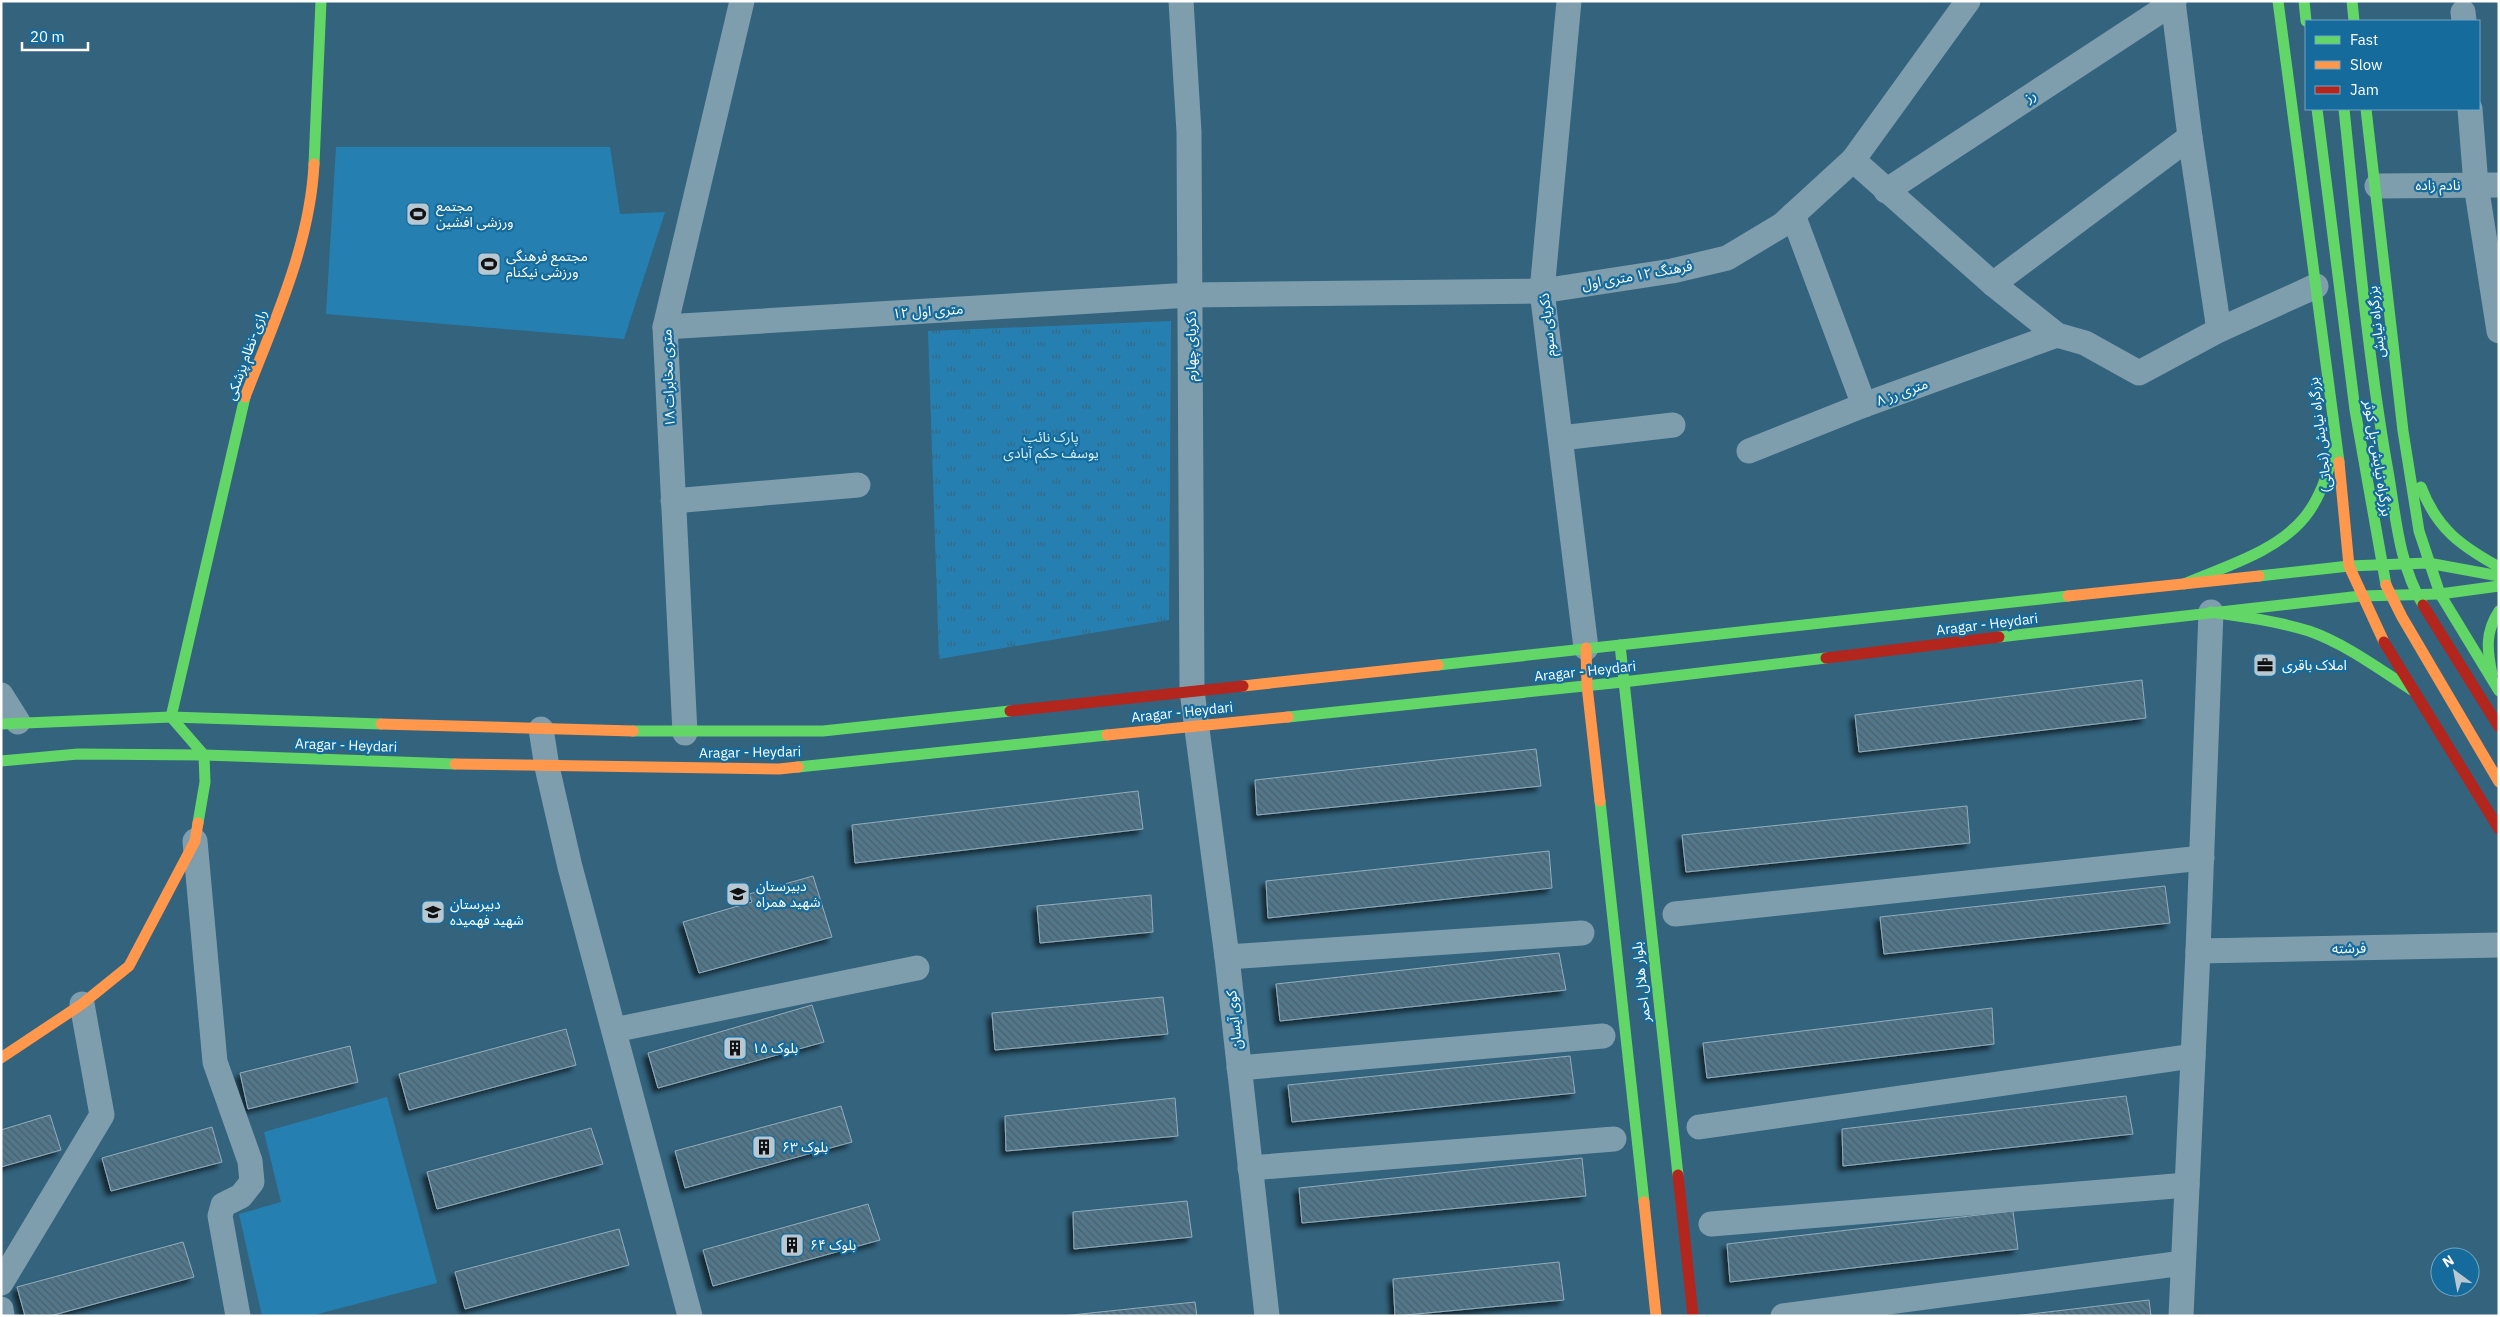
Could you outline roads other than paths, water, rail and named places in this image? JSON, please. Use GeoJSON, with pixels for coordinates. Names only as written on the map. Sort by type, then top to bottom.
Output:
{"type":"FeatureCollection","features":[{"type":"Feature","properties":{"kind":"main road","name":"رازی-نظام پزشکی"},"geometry":{"type":"LineString","coordinates":[[171,718],[244,400],[288,286],[312,197],[321,1]]}},
{"type":"Feature","properties":{"kind":"main road","name":"بزرگراه نیایش (نجاتی)"},"geometry":{"type":"LineString","coordinates":[[2278,1],[2337,444],[2349,566],[2379,634],[2499,828]]}},
{"type":"Feature","properties":{"kind":"main road"},"geometry":{"type":"LineString","coordinates":[[2304,1],[2306,20]]}},
{"type":"Feature","properties":{"kind":"main road"},"geometry":{"type":"LineString","coordinates":[[2352,1],[2354,20]]}},
{"type":"Feature","properties":{"kind":"main road","name":"بزرگراه نیایش-پل کوثر"},"geometry":{"type":"LineString","coordinates":[[2317,110],[2355,410],[2386,585],[2402,617],[2499,782]]}},
{"type":"Feature","properties":{"kind":"main road","name":"بزرگراه نیایش-پل کوثر"},"geometry":{"type":"LineString","coordinates":[[2344,110],[2377,407],[2402,548],[2411,582],[2421,601],[2499,727]]}},
{"type":"Feature","properties":{"kind":"main road","name":"بزرگراه نیایش"},"geometry":{"type":"LineString","coordinates":[[2366,110],[2377,186],[2403,431],[2420,531],[2428,563]]}},
{"type":"Feature","properties":{"kind":"main road"},"geometry":{"type":"LineString","coordinates":[[2337,444],[2351,462],[2367,470],[2380,469],[2391,460],[2403,431]]}},
{"type":"Feature","properties":{"kind":"main road"},"geometry":{"type":"LineString","coordinates":[[2403,431],[2426,504],[2446,534],[2468,551],[2499,566]]}},
{"type":"Feature","properties":{"kind":"main road"},"geometry":{"type":"LineString","coordinates":[[2184,584],[2282,537],[2299,524],[2325,480],[2337,444]]}},
{"type":"Feature","properties":{"kind":"main road","name":"Aragar - Heydari"},"geometry":{"type":"LineString","coordinates":[[10,723],[171,718],[684,733],[823,732],[2349,566],[2428,563],[2499,576]]}},
{"type":"Feature","properties":{"kind":"main road"},"geometry":{"type":"LineString","coordinates":[[2428,563],[2440,594],[2497,688]]}},
{"type":"Feature","properties":{"kind":"main road","name":"Aragar - Heydari"},"geometry":{"type":"LineString","coordinates":[[1,761],[78,754],[204,755],[547,767],[779,769],[1587,686],[2361,596],[2440,594],[2499,586]]}},
{"type":"Feature","properties":{"kind":"main road"},"geometry":{"type":"LineString","coordinates":[[2497,688],[2486,643],[2489,625],[2499,611]]}},
{"type":"Feature","properties":{"kind":"main road"},"geometry":{"type":"LineString","coordinates":[[2211,612],[2295,627],[2311,633],[2353,652],[2372,667],[2414,691]]}},
{"type":"Feature","properties":{"kind":"main road","name":"بلوار هلال احمر"},"geometry":{"type":"LineString","coordinates":[[1620,645],[1693,1316]]}},
{"type":"Feature","properties":{"kind":"main road","name":"بلوار هلال احمر"},"geometry":{"type":"LineString","coordinates":[[1586,648],[1587,686],[1656,1316]]}},
{"type":"Feature","properties":{"kind":"main road"},"geometry":{"type":"LineString","coordinates":[[1,1058],[82,1004],[129,966],[196,841],[205,782],[204,755],[171,718]]}},
{"type":"Feature","properties":{"kind":"street","name":"۱۸ متری مخابرات"},"geometry":{"type":"LineString","coordinates":[[684,733],[665,327],[742,1]]}},
{"type":"Feature","properties":{"kind":"street","name":"ذکریای چهارم"},"geometry":{"type":"LineString","coordinates":[[1181,1],[1189,132],[1192,691],[1197,726]]}},
{"type":"Feature","properties":{"kind":"street","name":"ذکریای سوم"},"geometry":{"type":"LineString","coordinates":[[1569,1],[1542,291],[1586,648]]}},
{"type":"Feature","properties":{"kind":"street","name":"فرهنگ ۱۲ متری اول"},"geometry":{"type":"LineString","coordinates":[[1190,295],[1542,291],[1672,271],[1727,258],[1782,225],[1853,160],[1968,1]]}},
{"type":"Feature","properties":{"kind":"street"},"geometry":{"type":"LineString","coordinates":[[2173,2],[2190,138],[2219,330]]}},
{"type":"Feature","properties":{"kind":"street","name":"رز"},"geometry":{"type":"LineString","coordinates":[[1886,191],[2173,2]]}},
{"type":"Feature","properties":{"kind":"street"},"geometry":{"type":"LineString","coordinates":[[2470,110],[2487,185],[2499,331]]}},
{"type":"Feature","properties":{"kind":"street"},"geometry":{"type":"LineString","coordinates":[[1993,284],[2190,138]]}},
{"type":"Feature","properties":{"kind":"street"},"geometry":{"type":"LineString","coordinates":[[1853,160],[1993,284],[2057,335],[2085,342],[2139,373],[2219,330],[2316,286]]}},
{"type":"Feature","properties":{"kind":"street","name":"نادم زاده"},"geometry":{"type":"LineString","coordinates":[[2377,186],[2487,185]]}},
{"type":"Feature","properties":{"kind":"street"},"geometry":{"type":"LineString","coordinates":[[1793,215],[1864,405]]}},
{"type":"Feature","properties":{"kind":"street","name":"۱۲ متری اول"},"geometry":{"type":"LineString","coordinates":[[665,327],[1190,295]]}},
{"type":"Feature","properties":{"kind":"street","name":"۸ متری رز"},"geometry":{"type":"LineString","coordinates":[[1749,451],[1864,405],[2057,335]]}},
{"type":"Feature","properties":{"kind":"street"},"geometry":{"type":"LineString","coordinates":[[1560,438],[1673,425]]}},
{"type":"Feature","properties":{"kind":"street"},"geometry":{"type":"LineString","coordinates":[[673,500],[858,485]]}},
{"type":"Feature","properties":{"kind":"street"},"geometry":{"type":"LineString","coordinates":[[2181,1316],[2194,1056],[2211,612]]}},
{"type":"Feature","properties":{"kind":"street"},"geometry":{"type":"LineString","coordinates":[[1,695],[10,723]]}},
{"type":"Feature","properties":{"kind":"street","name":"کوی آیسان"},"geometry":{"type":"LineString","coordinates":[[1197,726],[1227,957],[1267,1316]]}},
{"type":"Feature","properties":{"kind":"street"},"geometry":{"type":"LineString","coordinates":[[541,729],[547,767],[570,867],[690,1316]]}},
{"type":"Feature","properties":{"kind":"street"},"geometry":{"type":"LineString","coordinates":[[196,841],[215,1062],[250,1161],[252,1182],[241,1196],[223,1205],[220,1216],[238,1316]]}},
{"type":"Feature","properties":{"kind":"street"},"geometry":{"type":"LineString","coordinates":[[1675,914],[2202,858]]}},
{"type":"Feature","properties":{"kind":"street"},"geometry":{"type":"LineString","coordinates":[[1227,957],[1582,933]]}},
{"type":"Feature","properties":{"kind":"street","name":"فرشته"},"geometry":{"type":"LineString","coordinates":[[2198,952],[2499,945]]}},
{"type":"Feature","properties":{"kind":"street"},"geometry":{"type":"LineString","coordinates":[[614,1030],[917,968]]}},
{"type":"Feature","properties":{"kind":"street"},"geometry":{"type":"LineString","coordinates":[[1,1283],[102,1115],[82,1004]]}},
{"type":"Feature","properties":{"kind":"street"},"geometry":{"type":"LineString","coordinates":[[1239,1068],[1603,1036]]}},
{"type":"Feature","properties":{"kind":"street"},"geometry":{"type":"LineString","coordinates":[[1699,1127],[2194,1056]]}},
{"type":"Feature","properties":{"kind":"street"},"geometry":{"type":"LineString","coordinates":[[1250,1168],[1614,1139]]}},
{"type":"Feature","properties":{"kind":"street"},"geometry":{"type":"LineString","coordinates":[[1711,1224],[2187,1185]]}},
{"type":"Feature","properties":{"kind":"street"},"geometry":{"type":"LineString","coordinates":[[1783,1316],[2183,1263]]}},
{"type":"Feature","properties":{"kind":"street"},"geometry":{"type":"LineString","coordinates":[[1,1309],[2,1316]]}},
{"type":"Feature","properties":{"kind":"place","name":"مجتمع ورزشی افشین"},"geometry":{"type":"Point","coordinates":[418,214]}},
{"type":"Feature","properties":{"kind":"place","name":"مجتمع فرهنگی ورزشی نیکنام"},"geometry":{"type":"Point","coordinates":[489,264]}},
{"type":"Feature","properties":{"kind":"place","name":"املاک باقری"},"geometry":{"type":"Point","coordinates":[2265,665]}},
{"type":"Feature","properties":{"kind":"place","name":"دبیرستان شهید همراه"},"geometry":{"type":"Point","coordinates":[738,894]}},
{"type":"Feature","properties":{"kind":"place","name":"دبیرستان شهید فهمیده"},"geometry":{"type":"Point","coordinates":[433,912]}},
{"type":"Feature","properties":{"kind":"place","name":"بلوک ۱۵"},"geometry":{"type":"Point","coordinates":[735,1048]}},
{"type":"Feature","properties":{"kind":"place","name":"بلوک ۶۳"},"geometry":{"type":"Point","coordinates":[764,1147]}},
{"type":"Feature","properties":{"kind":"place","name":"بلوک ۶۴"},"geometry":{"type":"Point","coordinates":[792,1245]}},
{"type":"Feature","properties":{"kind":"park label","name":"پارک نائب یوسف حکم آبادی"},"geometry":{"type":"Point","coordinates":[1051,446]}}]}
